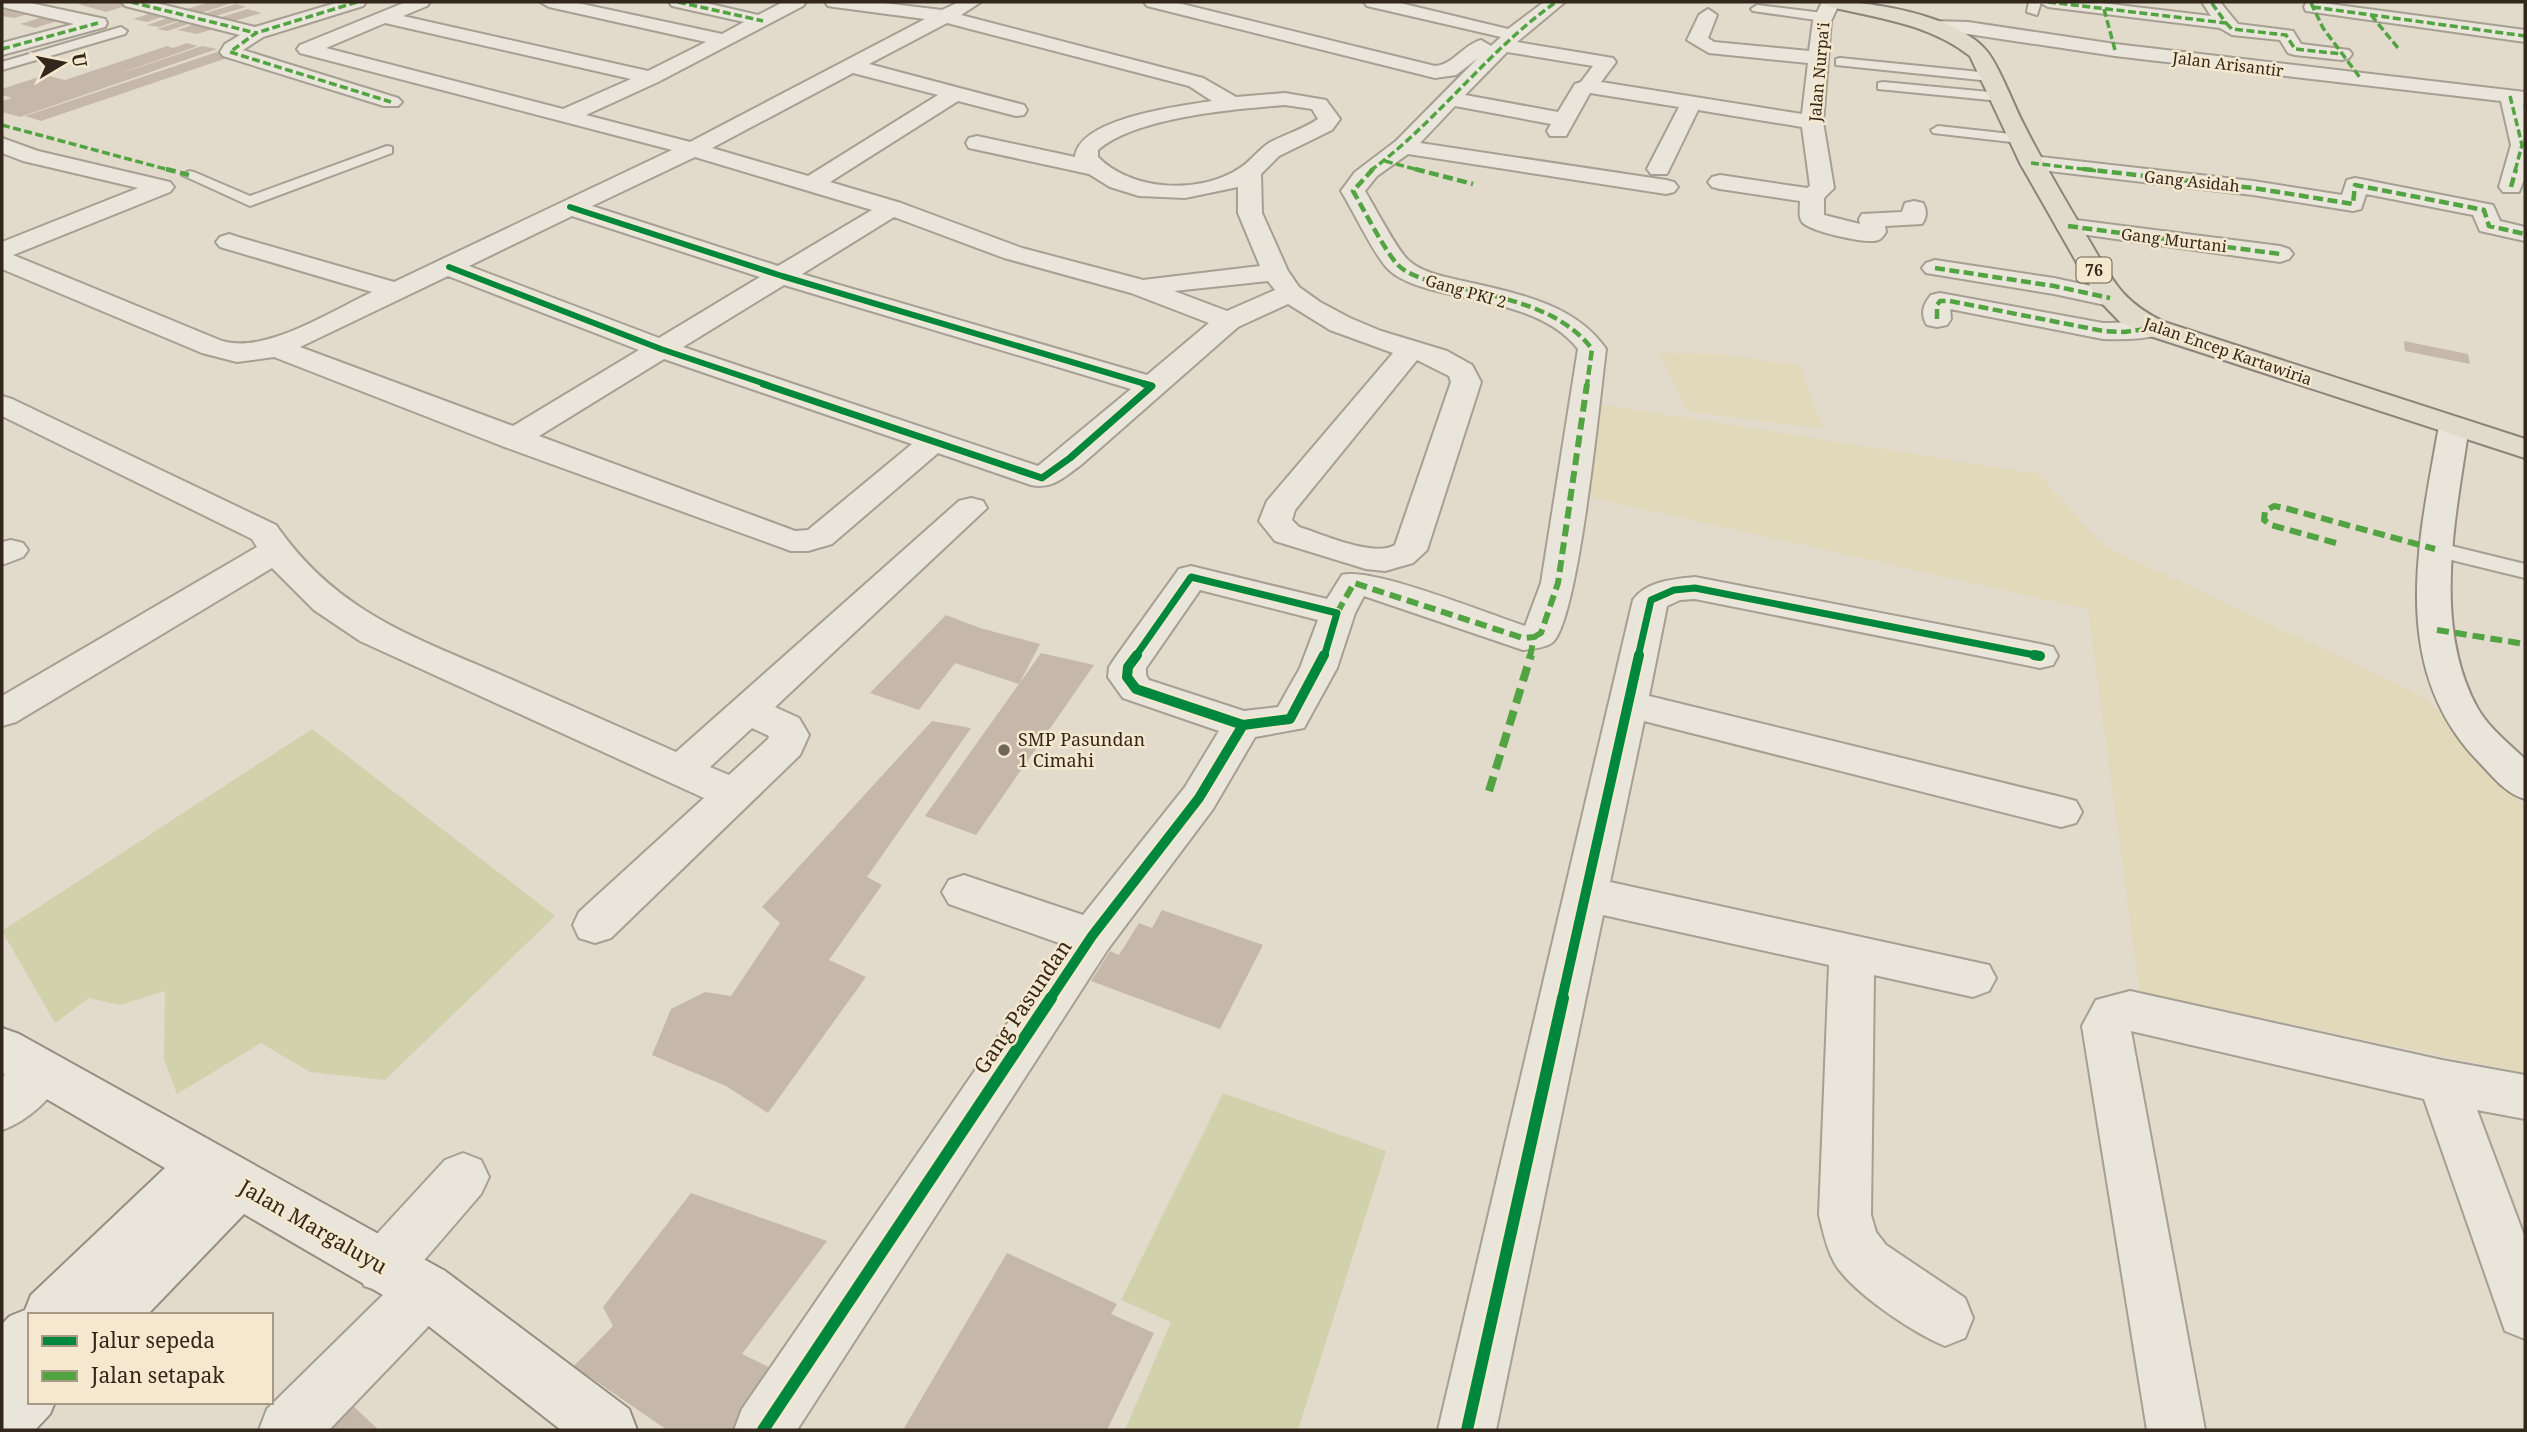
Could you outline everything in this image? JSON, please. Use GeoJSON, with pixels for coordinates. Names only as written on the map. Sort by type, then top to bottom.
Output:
{"type":"FeatureCollection","features":[{"type":"Feature","properties":{"kind":"main road","name":"Jalan Encep Kartawiria"},"geometry":{"type":"LineString","coordinates":[[1829,7],[1932,19],[1978,53],[2031,163],[2110,298],[2130,316],[2154,328],[2525,449]]}},
{"type":"Feature","properties":{"kind":"street"},"geometry":{"type":"LineString","coordinates":[[131,2],[256,33]]}},
{"type":"Feature","properties":{"kind":"street"},"geometry":{"type":"LineString","coordinates":[[357,2],[256,33],[230,52],[391,102]]}},
{"type":"Feature","properties":{"kind":"street"},"geometry":{"type":"LineString","coordinates":[[421,2],[307,49],[693,149],[892,208],[1013,253],[1140,287],[1228,321]]}},
{"type":"Feature","properties":{"kind":"street"},"geometry":{"type":"LineString","coordinates":[[549,2],[725,40]]}},
{"type":"Feature","properties":{"kind":"street"},"geometry":{"type":"LineString","coordinates":[[678,2],[763,21]]}},
{"type":"Feature","properties":{"kind":"street"},"geometry":{"type":"LineString","coordinates":[[565,116],[651,78],[797,2]]}},
{"type":"Feature","properties":{"kind":"street"},"geometry":{"type":"LineString","coordinates":[[834,2],[942,16],[1196,82],[1231,103]]}},
{"type":"Feature","properties":{"kind":"street"},"geometry":{"type":"LineString","coordinates":[[2,260],[235,355],[252,355],[276,348],[693,149],[972,2]]}},
{"type":"Feature","properties":{"kind":"street"},"geometry":{"type":"LineString","coordinates":[[1153,2],[1435,72],[1449,71],[1500,38],[1538,2]]}},
{"type":"Feature","properties":{"kind":"street"},"geometry":{"type":"LineString","coordinates":[[1373,2],[1500,38],[1606,62],[1588,86]]}},
{"type":"Feature","properties":{"kind":"street","name":"Gang PKI 2"},"geometry":{"type":"LineString","coordinates":[[1346,597],[1382,590],[1523,638],[1541,633],[1558,583],[1592,349],[1581,333],[1555,314],[1426,281],[1398,265],[1353,191],[1358,180],[1394,154],[1448,98],[1500,38],[1556,2]]}},
{"type":"Feature","properties":{"kind":"street"},"geometry":{"type":"LineString","coordinates":[[2211,2],[2232,29],[2286,35],[2295,49],[2342,54]]}},
{"type":"Feature","properties":{"kind":"street"},"geometry":{"type":"LineString","coordinates":[[7,4],[98,23]]}},
{"type":"Feature","properties":{"kind":"street"},"geometry":{"type":"LineString","coordinates":[[2047,4],[2226,23]]}},
{"type":"Feature","properties":{"kind":"street"},"geometry":{"type":"LineString","coordinates":[[2311,5],[2525,36]]}},
{"type":"Feature","properties":{"kind":"street"},"geometry":{"type":"LineString","coordinates":[[2311,5],[2361,79]]}},
{"type":"Feature","properties":{"kind":"street","name":"Jalan Nurpa'i"},"geometry":{"type":"LineString","coordinates":[[1829,7],[1818,58],[1812,121],[1822,188],[1812,196],[1812,218],[1815,221],[1871,234],[1874,233],[1871,219],[1908,221],[1913,219],[1914,208]]}},
{"type":"Feature","properties":{"kind":"street"},"geometry":{"type":"LineString","coordinates":[[2104,9],[2115,50]]}},
{"type":"Feature","properties":{"kind":"street"},"geometry":{"type":"LineString","coordinates":[[1708,15],[1697,40],[1700,44],[1818,58]]}},
{"type":"Feature","properties":{"kind":"street"},"geometry":{"type":"LineString","coordinates":[[2371,15],[2398,48]]}},
{"type":"Feature","properties":{"kind":"street"},"geometry":{"type":"LineString","coordinates":[[382,17],[651,78]]}},
{"type":"Feature","properties":{"kind":"street","name":"Jalan Arisantir"},"geometry":{"type":"LineString","coordinates":[[1932,19],[1968,28],[2115,50],[2518,97]]}},
{"type":"Feature","properties":{"kind":"street"},"geometry":{"type":"LineString","coordinates":[[2,49],[98,23]]}},
{"type":"Feature","properties":{"kind":"street"},"geometry":{"type":"LineString","coordinates":[[852,66],[1016,110]]}},
{"type":"Feature","properties":{"kind":"street"},"geometry":{"type":"LineString","coordinates":[[1189,112],[1196,94],[1196,82]]}},
{"type":"Feature","properties":{"kind":"street"},"geometry":{"type":"LineString","coordinates":[[1448,98],[1560,126],[1582,88],[1588,86],[1812,121]]}},
{"type":"Feature","properties":{"kind":"street"},"geometry":{"type":"LineString","coordinates":[[811,184],[953,95]]}},
{"type":"Feature","properties":{"kind":"street"},"geometry":{"type":"LineString","coordinates":[[2511,187],[2522,145],[2518,97]]}},
{"type":"Feature","properties":{"kind":"street"},"geometry":{"type":"LineString","coordinates":[[1183,191],[1226,183],[1249,173],[1272,150],[1324,125],[1329,119],[1319,104],[1303,100],[1231,103],[1129,125],[1099,137],[1088,147],[1086,158],[1093,168],[1105,176],[1142,190],[1183,191],[1215,197],[1250,213]]}},
{"type":"Feature","properties":{"kind":"street"},"geometry":{"type":"LineString","coordinates":[[1394,154],[1663,178],[1691,103]]}},
{"type":"Feature","properties":{"kind":"street"},"geometry":{"type":"LineString","coordinates":[[2,125],[189,175]]}},
{"type":"Feature","properties":{"kind":"street"},"geometry":{"type":"LineString","coordinates":[[977,144],[1093,168]]}},
{"type":"Feature","properties":{"kind":"street"},"geometry":{"type":"LineString","coordinates":[[2,145],[31,156],[162,187],[2,251]]}},
{"type":"Feature","properties":{"kind":"street"},"geometry":{"type":"LineString","coordinates":[[1394,154],[1473,184]]}},
{"type":"Feature","properties":{"kind":"street","name":"Gang Asidah"},"geometry":{"type":"LineString","coordinates":[[2031,163],[2253,188],[2353,204],[2355,185],[2484,210],[2489,226],[2525,234]]}},
{"type":"Feature","properties":{"kind":"street"},"geometry":{"type":"LineString","coordinates":[[1249,173],[1250,213],[1282,283],[1310,308],[1340,324],[1437,357],[1462,371],[1466,382],[1410,550],[1385,561],[1366,559],[1287,534],[1275,521],[1279,509],[1410,350]]}},
{"type":"Feature","properties":{"kind":"street"},"geometry":{"type":"LineString","coordinates":[[1720,182],[1812,196]]}},
{"type":"Feature","properties":{"kind":"street"},"geometry":{"type":"LineString","coordinates":[[570,207],[782,276],[1153,386]]}},
{"type":"Feature","properties":{"kind":"street"},"geometry":{"type":"LineString","coordinates":[[513,439],[892,208]]}},
{"type":"Feature","properties":{"kind":"street","name":"Gang Murtani"},"geometry":{"type":"LineString","coordinates":[[2068,226],[2280,254]]}},
{"type":"Feature","properties":{"kind":"street"},"geometry":{"type":"LineString","coordinates":[[229,242],[393,290]]}},
{"type":"Feature","properties":{"kind":"street"},"geometry":{"type":"LineString","coordinates":[[449,267],[661,349],[1042,478],[1070,458],[1228,321],[1282,283]]}},
{"type":"Feature","properties":{"kind":"street"},"geometry":{"type":"LineString","coordinates":[[1935,268],[2054,286],[2110,298]]}},
{"type":"Feature","properties":{"kind":"street"},"geometry":{"type":"LineString","coordinates":[[1140,287],[1282,283]]}},
{"type":"Feature","properties":{"kind":"street"},"geometry":{"type":"LineString","coordinates":[[1937,319],[1937,305],[1940,301],[1950,301],[2103,331],[2124,332],[2154,328]]}},
{"type":"Feature","properties":{"kind":"street"},"geometry":{"type":"LineString","coordinates":[[276,348],[791,541],[808,541],[820,537],[934,441]]}},
{"type":"Feature","properties":{"kind":"street"},"geometry":{"type":"LineString","coordinates":[[2,405],[264,532],[275,551],[333,609],[373,633],[733,793]]}},
{"type":"Feature","properties":{"kind":"street"},"geometry":{"type":"LineString","coordinates":[[2,436],[37,420]]}},
{"type":"Feature","properties":{"kind":"street"},"geometry":{"type":"LineString","coordinates":[[2454,426],[2435,549],[2438,643],[2446,686],[2463,716],[2525,784]]}},
{"type":"Feature","properties":{"kind":"street"},"geometry":{"type":"LineString","coordinates":[[680,771],[971,508]]}},
{"type":"Feature","properties":{"kind":"street"},"geometry":{"type":"LineString","coordinates":[[2,713],[275,551]]}},
{"type":"Feature","properties":{"kind":"street"},"geometry":{"type":"LineString","coordinates":[[1191,577],[1346,597],[1331,639],[1290,719],[1243,724],[1136,689],[1126,677],[1128,667],[1191,577]]}},
{"type":"Feature","properties":{"kind":"street"},"geometry":{"type":"LineString","coordinates":[[1467,1430],[1651,600],[1674,590],[1695,588],[2040,656]]}},
{"type":"Feature","properties":{"kind":"street"},"geometry":{"type":"LineString","coordinates":[[1629,704],[2061,812]]}},
{"type":"Feature","properties":{"kind":"street"},"geometry":{"type":"LineString","coordinates":[[596,925],[786,745],[789,735],[785,728],[749,710]]}},
{"type":"Feature","properties":{"kind":"street","name":"Gang Pasundan"},"geometry":{"type":"LineString","coordinates":[[763,1430],[1092,936],[1199,798],[1243,724]]}},
{"type":"Feature","properties":{"kind":"street"},"geometry":{"type":"LineString","coordinates":[[964,892],[1092,936]]}},
{"type":"Feature","properties":{"kind":"street"},"geometry":{"type":"LineString","coordinates":[[1584,894],[1973,978]]}},
{"type":"Feature","properties":{"kind":"street"},"geometry":{"type":"LineString","coordinates":[[1852,952],[1845,1215],[1853,1244],[1867,1265],[1945,1318]]}},
{"type":"Feature","properties":{"kind":"street"},"geometry":{"type":"LineString","coordinates":[[2176,1430],[2106,1026],[2113,1014],[2130,1010],[2442,1082],[2525,1097]]}},
{"type":"Feature","properties":{"kind":"street"},"geometry":{"type":"LineString","coordinates":[[2,1108],[22,1061]]}},
{"type":"Feature","properties":{"kind":"street","name":"Jalan Margaluyu"},"geometry":{"type":"LineString","coordinates":[[22,1061],[405,1279],[608,1430]]}},
{"type":"Feature","properties":{"kind":"street"},"geometry":{"type":"LineString","coordinates":[[2442,1082],[2525,1311]]}},
{"type":"Feature","properties":{"kind":"street"},"geometry":{"type":"LineString","coordinates":[[53,1313],[221,1174]]}},
{"type":"Feature","properties":{"kind":"street"},"geometry":{"type":"LineString","coordinates":[[110,1313],[221,1174]]}},
{"type":"Feature","properties":{"kind":"street"},"geometry":{"type":"LineString","coordinates":[[288,1430],[405,1279],[463,1177]]}},
{"type":"Feature","properties":{"kind":"street"},"geometry":{"type":"LineString","coordinates":[[2,1364],[28,1338]]}},
{"type":"Feature","properties":{"kind":"street"},"geometry":{"type":"LineString","coordinates":[[2,1422],[28,1396]]}},
{"type":"Feature","properties":{"kind":"lane"},"geometry":{"type":"LineString","coordinates":[[1757,9],[1829,7]]}},
{"type":"Feature","properties":{"kind":"lane"},"geometry":{"type":"LineString","coordinates":[[2,66],[126,33],[98,23]]}},
{"type":"Feature","properties":{"kind":"lane"},"geometry":{"type":"LineString","coordinates":[[1840,62],[2004,111]]}},
{"type":"Feature","properties":{"kind":"lane"},"geometry":{"type":"LineString","coordinates":[[1883,86],[2004,111]]}},
{"type":"Feature","properties":{"kind":"lane"},"geometry":{"type":"LineString","coordinates":[[1938,130],[2004,111]]}},
{"type":"Feature","properties":{"kind":"lane"},"geometry":{"type":"LineString","coordinates":[[189,175],[250,201],[387,150]]}},
{"type":"Feature","properties":{"kind":"lane"},"geometry":{"type":"LineString","coordinates":[[2435,549],[2525,571]]}},
{"type":"Feature","properties":{"kind":"shaded area"},"geometry":{"type":"Polygon","coordinates":[[[1660,353],[1718,354],[1800,366],[1823,429],[1687,411],[1660,353]]]}},
{"type":"Feature","properties":{"kind":"shaded area"},"geometry":{"type":"Polygon","coordinates":[[[1600,404],[2039,474],[2102,545],[2423,696],[2525,808],[2525,1073],[2140,992],[2088,609],[1586,496],[1600,404]]]}},
{"type":"Feature","properties":{"kind":"green space"},"geometry":{"type":"Polygon","coordinates":[[[312,729],[555,916],[385,1080],[310,1072],[261,1043],[177,1094],[164,1059],[165,991],[120,1005],[89,998],[55,1023],[2,931],[312,729]]]}},
{"type":"Feature","properties":{"kind":"green space"},"geometry":{"type":"Polygon","coordinates":[[[1223,1093],[1386,1151],[1298,1430],[1125,1430],[1171,1322],[1121,1300],[1223,1093]]]}},
{"type":"Feature","properties":{"kind":"building"},"geometry":{"type":"Polygon","coordinates":[[[117,2],[129,5],[106,12],[78,4],[117,2]]]}},
{"type":"Feature","properties":{"kind":"building"},"geometry":{"type":"Polygon","coordinates":[[[210,2],[235,2],[198,14],[184,10],[210,2]]]}},
{"type":"Feature","properties":{"kind":"building"},"geometry":{"type":"Polygon","coordinates":[[[236,4],[246,7],[212,17],[202,14],[236,4]]]}},
{"type":"Feature","properties":{"kind":"building"},"geometry":{"type":"Polygon","coordinates":[[[248,9],[261,13],[231,22],[218,18],[248,9]]]}},
{"type":"Feature","properties":{"kind":"building"},"geometry":{"type":"Polygon","coordinates":[[[2,11],[28,14],[14,18],[2,16],[2,11]]]}},
{"type":"Feature","properties":{"kind":"building"},"geometry":{"type":"Polygon","coordinates":[[[149,14],[162,17],[147,22],[133,19],[149,14]]]}},
{"type":"Feature","properties":{"kind":"building"},"geometry":{"type":"Polygon","coordinates":[[[50,15],[64,19],[35,28],[20,24],[50,15]]]}},
{"type":"Feature","properties":{"kind":"building"},"geometry":{"type":"Polygon","coordinates":[[[176,15],[189,17],[159,27],[147,25],[176,15]]]}},
{"type":"Feature","properties":{"kind":"building"},"geometry":{"type":"Polygon","coordinates":[[[181,21],[192,23],[167,31],[157,29],[181,21]]]}},
{"type":"Feature","properties":{"kind":"building"},"geometry":{"type":"Polygon","coordinates":[[[197,23],[216,28],[197,34],[178,30],[197,23]]]}},
{"type":"Feature","properties":{"kind":"building"},"geometry":{"type":"Polygon","coordinates":[[[187,43],[198,46],[104,79],[202,46],[217,49],[20,117],[2,112],[2,101],[12,98],[2,95],[2,89],[45,75],[65,80],[167,46],[173,48],[187,43]]]}},
{"type":"Feature","properties":{"kind":"building"},"geometry":{"type":"Polygon","coordinates":[[[217,52],[233,56],[41,121],[25,116],[217,52]]]}},
{"type":"Feature","properties":{"kind":"building"},"geometry":{"type":"Polygon","coordinates":[[[2404,341],[2468,354],[2470,364],[2405,351],[2404,341]]]}},
{"type":"Feature","properties":{"kind":"building"},"geometry":{"type":"Polygon","coordinates":[[[946,615],[980,628],[1040,644],[1019,684],[955,663],[919,710],[870,693],[946,615]]]}},
{"type":"Feature","properties":{"kind":"building","name":"SMP Pasundan 1 Cimahi"},"geometry":{"type":"Polygon","coordinates":[[[1041,653],[1094,665],[976,835],[925,816],[1041,653]]]}},
{"type":"Feature","properties":{"kind":"building"},"geometry":{"type":"Polygon","coordinates":[[[932,721],[971,728],[867,877],[882,885],[829,960],[866,977],[768,1113],[726,1086],[652,1055],[671,1009],[705,992],[731,996],[780,923],[762,907],[932,721]]]}},
{"type":"Feature","properties":{"kind":"building"},"geometry":{"type":"Polygon","coordinates":[[[1162,910],[1263,945],[1220,1029],[1091,981],[1110,951],[1119,955],[1139,923],[1152,928],[1162,910]]]}},
{"type":"Feature","properties":{"kind":"building"},"geometry":{"type":"Polygon","coordinates":[[[691,1193],[827,1241],[742,1354],[781,1373],[739,1430],[667,1430],[574,1366],[613,1326],[603,1307],[691,1193]]]}},
{"type":"Feature","properties":{"kind":"building"},"geometry":{"type":"Polygon","coordinates":[[[1007,1253],[1117,1304],[1111,1314],[1154,1333],[1107,1430],[903,1430],[1007,1253]]]}},
{"type":"Feature","properties":{"kind":"building"},"geometry":{"type":"Polygon","coordinates":[[[341,1395],[379,1430],[310,1430],[341,1395]]]}},
{"type":"Feature","properties":{"kind":"marked path"},"geometry":{"type":"LineString","coordinates":[[131,2],[256,33]]}},
{"type":"Feature","properties":{"kind":"marked path"},"geometry":{"type":"LineString","coordinates":[[357,2],[256,33],[230,52],[391,102]]}},
{"type":"Feature","properties":{"kind":"marked path"},"geometry":{"type":"LineString","coordinates":[[678,2],[763,21]]}},
{"type":"Feature","properties":{"kind":"marked path"},"geometry":{"type":"LineString","coordinates":[[1534,637],[1541,633],[1558,583],[1592,349],[1581,334],[1542,311],[1426,280],[1398,265],[1353,191],[1369,171],[1398,152],[1495,52],[1556,2]]}},
{"type":"Feature","properties":{"kind":"marked path"},"geometry":{"type":"LineString","coordinates":[[2048,2],[2226,23],[2211,2]]}},
{"type":"Feature","properties":{"kind":"marked path"},"geometry":{"type":"LineString","coordinates":[[2311,3],[2323,28],[2361,79]]}},
{"type":"Feature","properties":{"kind":"marked path"},"geometry":{"type":"LineString","coordinates":[[2313,7],[2525,36]]}},
{"type":"Feature","properties":{"kind":"marked path"},"geometry":{"type":"LineString","coordinates":[[2104,9],[2115,50]]}},
{"type":"Feature","properties":{"kind":"marked path"},"geometry":{"type":"LineString","coordinates":[[2371,15],[2398,48]]}},
{"type":"Feature","properties":{"kind":"marked path"},"geometry":{"type":"LineString","coordinates":[[2,49],[98,23]]}},
{"type":"Feature","properties":{"kind":"marked path"},"geometry":{"type":"LineString","coordinates":[[2226,23],[2232,29],[2286,35],[2295,49],[2342,54]]}},
{"type":"Feature","properties":{"kind":"marked path"},"geometry":{"type":"LineString","coordinates":[[2510,96],[2522,145],[2511,187]]}},
{"type":"Feature","properties":{"kind":"marked path"},"geometry":{"type":"LineString","coordinates":[[2,125],[189,175]]}},
{"type":"Feature","properties":{"kind":"marked path"},"geometry":{"type":"LineString","coordinates":[[1385,161],[1473,184]]}},
{"type":"Feature","properties":{"kind":"marked path"},"geometry":{"type":"LineString","coordinates":[[2031,163],[2253,188],[2353,204],[2355,185],[2484,210],[2489,226],[2525,234]]}},
{"type":"Feature","properties":{"kind":"marked path"},"geometry":{"type":"LineString","coordinates":[[2068,226],[2280,254]]}},
{"type":"Feature","properties":{"kind":"marked path"},"geometry":{"type":"LineString","coordinates":[[1935,268],[2054,286],[2110,298]]}},
{"type":"Feature","properties":{"kind":"marked path"},"geometry":{"type":"LineString","coordinates":[[1937,319],[1937,305],[1940,301],[1950,301],[2103,331],[2124,332],[2154,328]]}},
{"type":"Feature","properties":{"kind":"marked path"},"geometry":{"type":"LineString","coordinates":[[2336,543],[2271,525],[2264,520],[2265,511],[2274,506],[2285,508],[2435,549]]}},
{"type":"Feature","properties":{"kind":"marked path"},"geometry":{"type":"LineString","coordinates":[[1337,613],[1354,583],[1523,638],[1534,637]]}},
{"type":"Feature","properties":{"kind":"marked path"},"geometry":{"type":"LineString","coordinates":[[2437,630],[2525,644]]}},
{"type":"Feature","properties":{"kind":"marked path"},"geometry":{"type":"LineString","coordinates":[[1489,791],[1527,673],[1534,637]]}},
{"type":"Feature","properties":{"kind":"cycle path"},"geometry":{"type":"LineString","coordinates":[[449,267],[661,349],[1042,478],[1070,458],[1152,386],[782,276],[570,207]]}},
{"type":"Feature","properties":{"kind":"cycle path"},"geometry":{"type":"LineString","coordinates":[[763,1430],[1092,936],[1199,798],[1243,725],[1136,689],[1127,677],[1128,667],[1191,577],[1337,613],[1319,668],[1290,719],[1243,725]]}},
{"type":"Feature","properties":{"kind":"cycle path"},"geometry":{"type":"LineString","coordinates":[[1467,1430],[1651,600],[1674,590],[1695,588],[2040,656]]}},
{"type":"Feature","properties":{"kind":"place","name":"SMP Pasundan 1 Cimahi"},"geometry":{"type":"Point","coordinates":[1004,750]}}]}
